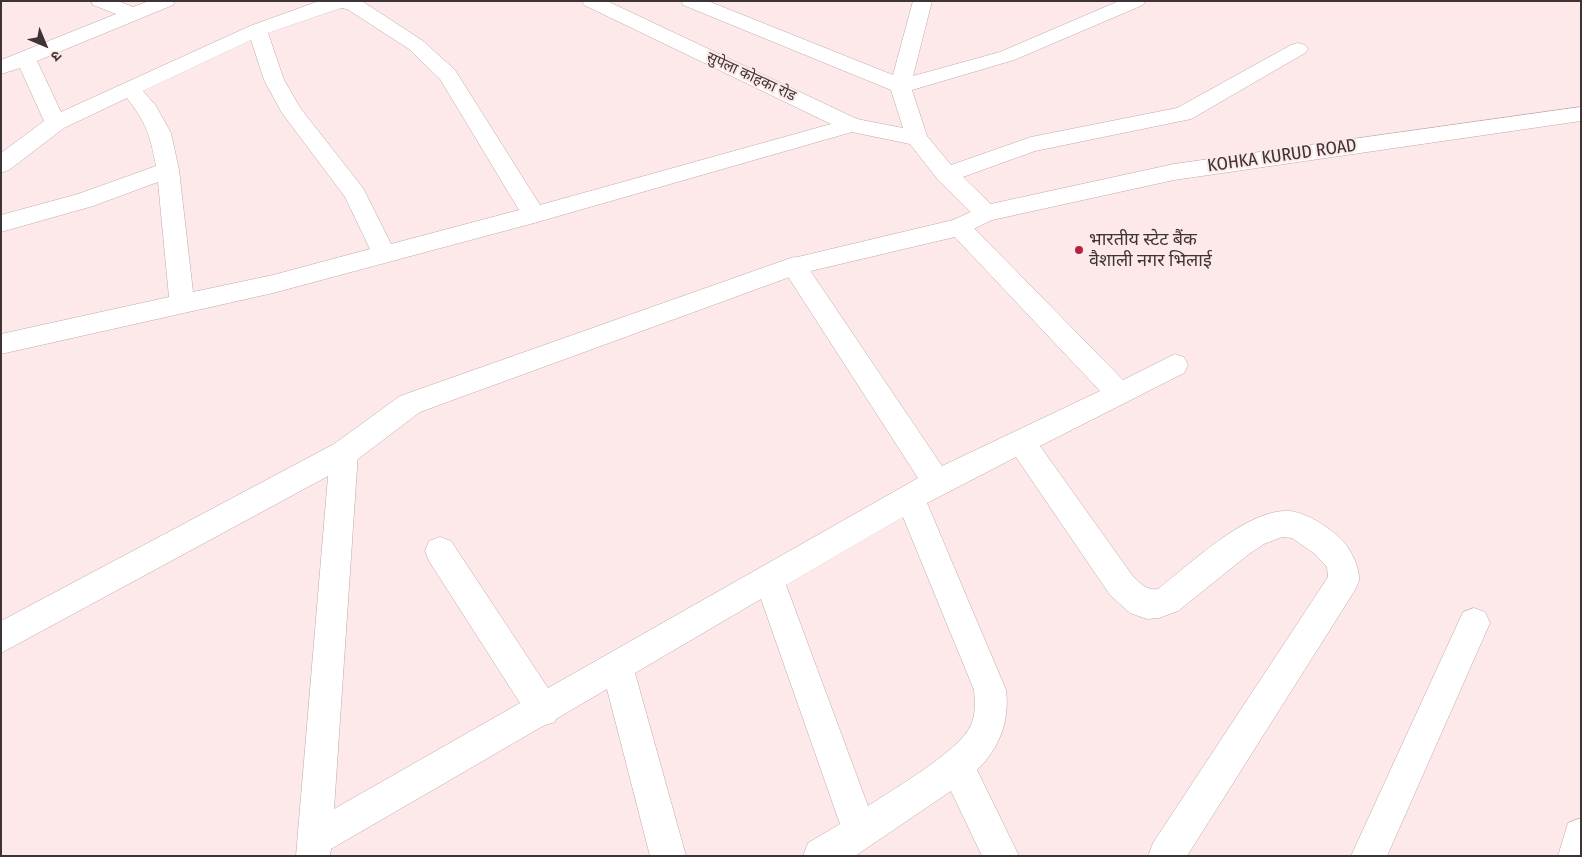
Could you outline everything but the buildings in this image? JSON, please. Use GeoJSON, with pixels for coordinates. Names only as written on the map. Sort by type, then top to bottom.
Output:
{"type":"FeatureCollection","features":[{"type":"Feature","properties":{"kind":"street"},"geometry":{"type":"LineString","coordinates":[[100,1],[133,14]]}},
{"type":"Feature","properties":{"kind":"street"},"geometry":{"type":"LineString","coordinates":[[1,68],[166,1]]}},
{"type":"Feature","properties":{"kind":"street","name":"सुपेला कोहका रोड"},"geometry":{"type":"LineString","coordinates":[[591,1],[852,125],[917,138]]}},
{"type":"Feature","properties":{"kind":"street"},"geometry":{"type":"LineString","coordinates":[[690,1],[900,86],[1007,56],[1136,1]]}},
{"type":"Feature","properties":{"kind":"street"},"geometry":{"type":"LineString","coordinates":[[923,1],[900,86],[917,138],[947,175],[986,213]]}},
{"type":"Feature","properties":{"kind":"street"},"geometry":{"type":"LineString","coordinates":[[1,165],[56,122],[257,30],[316,8],[341,2],[353,4],[416,45],[448,75],[534,215]]}},
{"type":"Feature","properties":{"kind":"street"},"geometry":{"type":"LineString","coordinates":[[257,30],[274,80],[293,113],[355,194],[385,255]]}},
{"type":"Feature","properties":{"kind":"street"},"geometry":{"type":"LineString","coordinates":[[947,175],[1031,144],[1184,114],[1298,49]]}},
{"type":"Feature","properties":{"kind":"street"},"geometry":{"type":"LineString","coordinates":[[25,58],[56,122]]}},
{"type":"Feature","properties":{"kind":"street"},"geometry":{"type":"LineString","coordinates":[[130,88],[148,111],[160,133],[168,170],[182,304]]}},
{"type":"Feature","properties":{"kind":"street","name":"KOHKA KURUD ROAD"},"geometry":{"type":"LineString","coordinates":[[1,638],[344,453],[410,404],[794,266],[959,227],[986,213],[1174,172],[1581,114]]}},
{"type":"Feature","properties":{"kind":"street"},"geometry":{"type":"LineString","coordinates":[[1,344],[274,284],[534,215],[852,125]]}},
{"type":"Feature","properties":{"kind":"street"},"geometry":{"type":"LineString","coordinates":[[1,224],[85,200],[168,170]]}},
{"type":"Feature","properties":{"kind":"street"},"geometry":{"type":"LineString","coordinates":[[959,227],[1120,394]]}},
{"type":"Feature","properties":{"kind":"street"},"geometry":{"type":"LineString","coordinates":[[794,266],[937,482]]}},
{"type":"Feature","properties":{"kind":"street"},"geometry":{"type":"LineString","coordinates":[[314,848],[543,710],[937,482],[1120,394],[1175,364]]}},
{"type":"Feature","properties":{"kind":"street"},"geometry":{"type":"LineString","coordinates":[[1021,442],[1121,585],[1133,597],[1147,605],[1157,605],[1167,601],[1239,545],[1271,527],[1284,524],[1296,526],[1311,533],[1327,545],[1342,563],[1344,580],[1166,856]]}},
{"type":"Feature","properties":{"kind":"street"},"geometry":{"type":"LineString","coordinates":[[314,848],[344,453]]}},
{"type":"Feature","properties":{"kind":"street"},"geometry":{"type":"LineString","coordinates":[[821,856],[860,832],[963,762],[980,742],[988,725],[992,705],[990,690],[910,498]]}},
{"type":"Feature","properties":{"kind":"street"},"geometry":{"type":"LineString","coordinates":[[440,552],[543,710]]}},
{"type":"Feature","properties":{"kind":"street"},"geometry":{"type":"LineString","coordinates":[[769,580],[860,832]]}},
{"type":"Feature","properties":{"kind":"street"},"geometry":{"type":"LineString","coordinates":[[1369,856],[1474,623]]}},
{"type":"Feature","properties":{"kind":"street"},"geometry":{"type":"LineString","coordinates":[[617,667],[668,856]]}},
{"type":"Feature","properties":{"kind":"street"},"geometry":{"type":"LineString","coordinates":[[957,766],[1001,856]]}},
{"type":"Feature","properties":{"kind":"street"},"geometry":{"type":"LineString","coordinates":[[1576,856],[1581,836]]}},
{"type":"Feature","properties":{"kind":"place","name":"भारतीय स्टेट बैंक वैशाली नगर भिलाई"},"geometry":{"type":"Point","coordinates":[1079,250]}}]}
